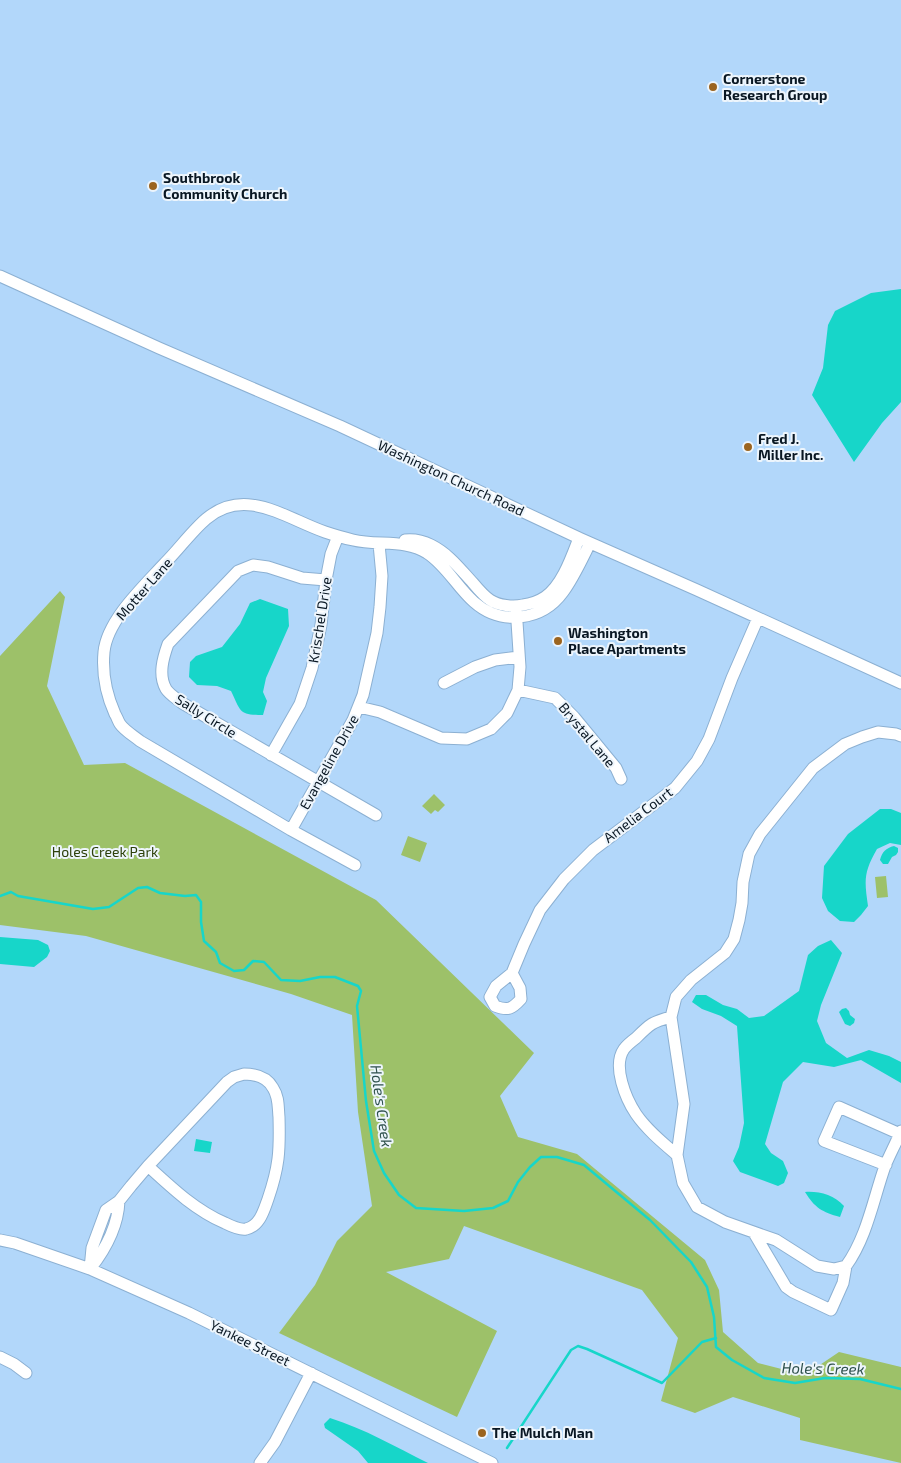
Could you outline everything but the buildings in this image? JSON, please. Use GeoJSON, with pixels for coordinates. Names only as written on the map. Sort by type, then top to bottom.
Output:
{"type":"FeatureCollection","features":[{"type":"Feature","properties":{"kind":"street","name":"Washington Church Road"},"geometry":{"type":"LineString","coordinates":[[0,276],[159,348],[340,426],[579,538],[901,684]]}},
{"type":"Feature","properties":{"kind":"street","name":"Motter Lane"},"geometry":{"type":"LineString","coordinates":[[356,865],[291,830],[140,741],[120,724],[108,700],[103,675],[104,650],[112,626],[124,608],[206,519],[226,506],[249,504],[269,508],[325,532],[355,541],[379,544],[410,539],[424,542],[442,550],[490,600],[526,617],[540,612],[553,604],[563,593],[590,543]]}},
{"type":"Feature","properties":{"kind":"street","name":"Krischel Drive"},"geometry":{"type":"LineString","coordinates":[[271,755],[300,704],[312,668],[321,625],[331,554],[338,536]]}},
{"type":"Feature","properties":{"kind":"street"},"geometry":{"type":"LineString","coordinates":[[359,707],[380,712],[441,738],[467,739],[491,729],[507,713],[518,690],[520,679],[516,613],[546,597],[564,573],[579,538]]}},
{"type":"Feature","properties":{"kind":"street","name":"Evangeline Drive"},"geometry":{"type":"LineString","coordinates":[[291,830],[359,707],[377,633],[382,576],[379,544]]}},
{"type":"Feature","properties":{"kind":"street","name":"Sally Circle"},"geometry":{"type":"LineString","coordinates":[[326,580],[302,578],[253,565],[238,571],[168,644],[163,658],[162,675],[166,690],[182,703],[376,816]]}},
{"type":"Feature","properties":{"kind":"street","name":"Amelia Court"},"geometry":{"type":"LineString","coordinates":[[512,973],[540,910],[564,879],[593,850],[675,788],[697,761],[709,739],[732,678],[758,618]]}},
{"type":"Feature","properties":{"kind":"street"},"geometry":{"type":"LineString","coordinates":[[444,683],[495,660],[519,656]]}},
{"type":"Feature","properties":{"kind":"street","name":"Brystal Lane"},"geometry":{"type":"LineString","coordinates":[[518,690],[556,698],[616,768],[621,779]]}},
{"type":"Feature","properties":{"kind":"street"},"geometry":{"type":"LineString","coordinates":[[846,1266],[834,1269],[817,1266],[776,1240],[725,1222],[697,1207],[683,1183],[677,1155],[684,1104],[671,1016],[676,997],[690,980],[724,953],[734,939],[742,903],[743,882],[749,854],[760,834],[813,768],[845,744],[862,737],[878,732],[901,736]]}},
{"type":"Feature","properties":{"kind":"street"},"geometry":{"type":"LineString","coordinates":[[671,1016],[654,1021],[624,1050],[619,1063],[620,1075],[626,1094],[636,1114],[652,1133],[677,1155]]}},
{"type":"Feature","properties":{"kind":"street"},"geometry":{"type":"LineString","coordinates":[[90,1269],[103,1252],[118,1213],[119,1201],[148,1166],[227,1082],[234,1077],[253,1074],[266,1080],[274,1089],[278,1105],[279,1161],[263,1213],[259,1221],[254,1225],[245,1229],[236,1228],[208,1215],[194,1206],[148,1166]]}},
{"type":"Feature","properties":{"kind":"street"},"geometry":{"type":"LineString","coordinates":[[754,1233],[786,1287],[831,1310],[843,1283],[846,1266],[856,1253],[886,1165],[900,1132],[839,1107],[824,1140],[886,1165]]}},
{"type":"Feature","properties":{"kind":"street","name":"Yankee Street"},"geometry":{"type":"LineString","coordinates":[[0,1240],[15,1243],[90,1269],[189,1313],[492,1463]]}},
{"type":"Feature","properties":{"kind":"street"},"geometry":{"type":"LineString","coordinates":[[0,1357],[26,1373]]}},
{"type":"Feature","properties":{"kind":"street"},"geometry":{"type":"LineString","coordinates":[[260,1463],[279,1435],[311,1373]]}},
{"type":"Feature","properties":{"kind":"green space","name":"Holes Creek Park"},"geometry":{"type":"Polygon","coordinates":[[[60,591],[65,597],[47,686],[84,765],[125,763],[376,900],[534,1053],[500,1096],[518,1137],[577,1154],[705,1260],[719,1290],[723,1332],[758,1363],[805,1375],[839,1352],[901,1367],[901,1463],[800,1440],[800,1418],[733,1397],[695,1413],[661,1401],[678,1338],[642,1290],[464,1226],[449,1259],[386,1272],[497,1331],[457,1417],[279,1333],[315,1285],[337,1241],[372,1206],[358,1112],[352,1015],[291,994],[86,936],[0,925],[0,656],[60,591]]]}},
{"type":"Feature","properties":{"kind":"green space"},"geometry":{"type":"Polygon","coordinates":[[[434,794],[445,805],[438,812],[435,810],[431,814],[422,806],[434,794]]]}},
{"type":"Feature","properties":{"kind":"green space"},"geometry":{"type":"Polygon","coordinates":[[[408,836],[427,843],[420,862],[401,855],[408,836]]]}},
{"type":"Feature","properties":{"kind":"green space"},"geometry":{"type":"Polygon","coordinates":[[[886,876],[888,897],[877,898],[875,877],[886,876]]]}},
{"type":"Feature","properties":{"kind":"shaded area"},"geometry":{"type":"Polygon","coordinates":[[[901,289],[901,402],[882,423],[854,462],[812,395],[823,368],[828,325],[835,311],[871,293],[901,289]]]}},
{"type":"Feature","properties":{"kind":"shaded area"},"geometry":{"type":"Polygon","coordinates":[[[260,599],[288,609],[289,626],[266,678],[263,692],[267,701],[263,715],[249,714],[242,711],[231,691],[217,686],[197,685],[189,677],[190,662],[196,656],[222,647],[240,624],[250,603],[260,599]]]}},
{"type":"Feature","properties":{"kind":"shaded area"},"geometry":{"type":"Polygon","coordinates":[[[880,809],[891,809],[901,813],[901,845],[890,843],[877,849],[866,876],[868,906],[854,922],[840,921],[828,911],[822,898],[824,866],[848,834],[880,809]]]}},
{"type":"Feature","properties":{"kind":"shaded area"},"geometry":{"type":"Polygon","coordinates":[[[894,846],[898,848],[898,852],[888,864],[883,864],[880,860],[883,853],[894,846]]]}},
{"type":"Feature","properties":{"kind":"shaded area"},"geometry":{"type":"Polygon","coordinates":[[[0,937],[38,940],[48,945],[50,951],[47,957],[34,967],[0,964],[0,937]]]}},
{"type":"Feature","properties":{"kind":"shaded area"},"geometry":{"type":"Polygon","coordinates":[[[831,940],[842,953],[821,1005],[817,1021],[826,1043],[847,1058],[869,1050],[901,1062],[901,1083],[861,1060],[834,1067],[803,1062],[783,1082],[765,1144],[771,1153],[783,1161],[788,1173],[784,1183],[778,1186],[740,1172],[733,1161],[739,1147],[744,1123],[737,1026],[692,1002],[696,995],[706,995],[723,1005],[737,1009],[749,1018],[764,1016],[799,991],[808,955],[818,946],[831,940]]]}},
{"type":"Feature","properties":{"kind":"shaded area"},"geometry":{"type":"Polygon","coordinates":[[[846,1008],[855,1019],[854,1023],[850,1026],[845,1024],[839,1012],[846,1008]]]}},
{"type":"Feature","properties":{"kind":"shaded area"},"geometry":{"type":"Polygon","coordinates":[[[196,1139],[212,1142],[210,1153],[194,1151],[196,1139]]]}},
{"type":"Feature","properties":{"kind":"shaded area"},"geometry":{"type":"Polygon","coordinates":[[[805,1192],[821,1193],[836,1199],[844,1206],[840,1217],[820,1209],[805,1192]]]}},
{"type":"Feature","properties":{"kind":"shaded area"},"geometry":{"type":"Polygon","coordinates":[[[330,1418],[368,1433],[428,1463],[368,1463],[358,1451],[325,1428],[324,1424],[330,1418]]]}},
{"type":"Feature","properties":{"kind":"waterway","name":"Hole's Creek"},"geometry":{"type":"LineString","coordinates":[[0,896],[11,892],[18,896],[93,909],[109,907],[138,888],[147,887],[160,893],[185,896],[196,895],[201,902],[201,922],[204,941],[216,952],[220,963],[234,971],[244,970],[253,961],[264,962],[281,980],[300,981],[320,977],[335,977],[358,986],[361,991],[357,1006],[366,1101],[374,1151],[384,1173],[399,1195],[416,1208],[464,1211],[493,1208],[508,1201],[518,1182],[541,1157],[557,1157],[584,1165],[650,1220],[691,1262],[707,1287],[714,1317],[716,1347],[732,1360],[764,1378],[795,1383],[825,1378],[860,1379],[901,1389]]}},
{"type":"Feature","properties":{"kind":"waterway"},"geometry":{"type":"LineString","coordinates":[[507,1448],[571,1350],[578,1346],[662,1383],[702,1342],[716,1338]]}},
{"type":"Feature","properties":{"kind":"place","name":"Cornerstone Research Group"},"geometry":{"type":"Point","coordinates":[713,87]}},
{"type":"Feature","properties":{"kind":"place","name":"Southbrook Community Church"},"geometry":{"type":"Point","coordinates":[153,186]}},
{"type":"Feature","properties":{"kind":"place","name":"Fred J. Miller Inc."},"geometry":{"type":"Point","coordinates":[748,447]}},
{"type":"Feature","properties":{"kind":"place","name":"Washington Place Apartments"},"geometry":{"type":"Point","coordinates":[558,641]}},
{"type":"Feature","properties":{"kind":"place","name":"The Mulch Man"},"geometry":{"type":"Point","coordinates":[482,1433]}}]}
